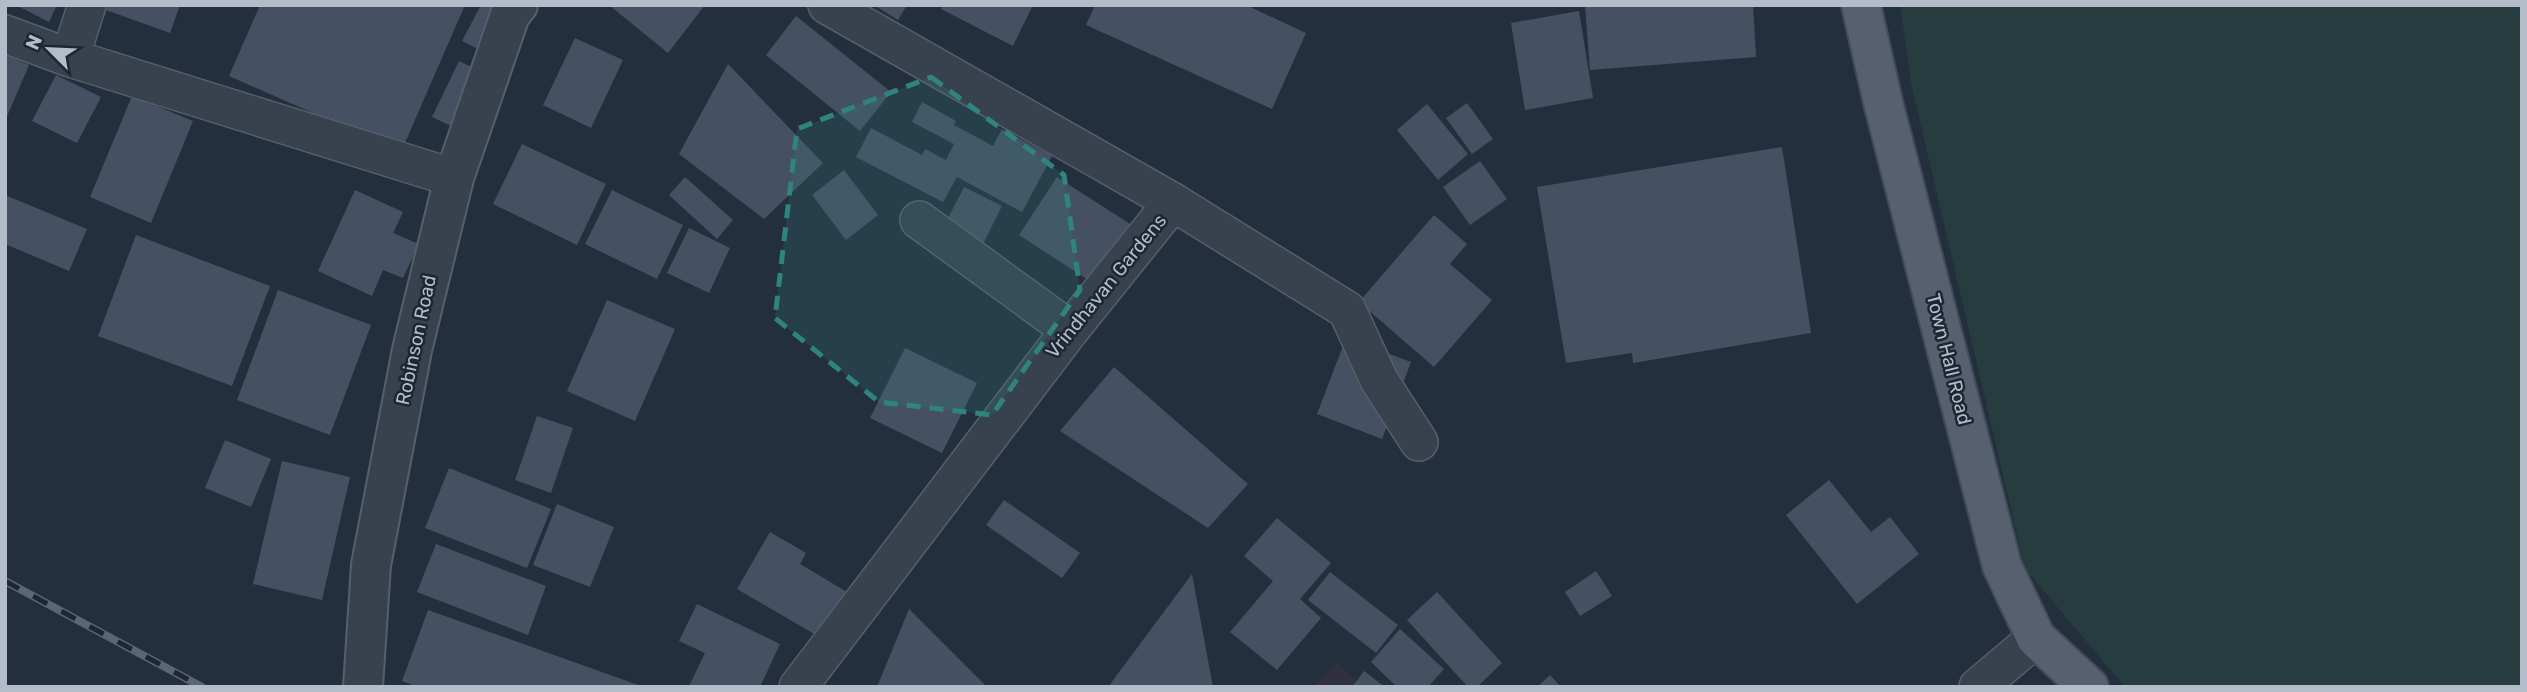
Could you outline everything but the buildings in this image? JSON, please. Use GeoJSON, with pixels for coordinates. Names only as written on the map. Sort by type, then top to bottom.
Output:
{"type":"FeatureCollection","features":[{"type":"Feature","properties":{"kind":"main road","name":"Town Hall Road"},"geometry":{"type":"LineString","coordinates":[[1861,5],[2003,566],[2036,638],[2089,687]]}},
{"type":"Feature","properties":{"kind":"street"},"geometry":{"type":"LineString","coordinates":[[70,58],[88,5]]}},
{"type":"Feature","properties":{"kind":"street","name":"Robinson Road"},"geometry":{"type":"LineString","coordinates":[[363,687],[372,565],[412,350],[454,178],[510,15],[518,5]]}},
{"type":"Feature","properties":{"kind":"street","name":"Vrindhavan Gardens"},"geometry":{"type":"LineString","coordinates":[[798,687],[1070,330],[1173,202],[827,5]]}},
{"type":"Feature","properties":{"kind":"street"},"geometry":{"type":"LineString","coordinates":[[5,34],[70,58],[454,178]]}},
{"type":"Feature","properties":{"kind":"street"},"geometry":{"type":"LineString","coordinates":[[1173,202],[1346,310],[1379,380],[1419,442]]}},
{"type":"Feature","properties":{"kind":"street"},"geometry":{"type":"LineString","coordinates":[[919,220],[1070,330]]}},
{"type":"Feature","properties":{"kind":"street"},"geometry":{"type":"LineString","coordinates":[[1978,687],[2036,638]]}},
{"type":"Feature","properties":{"kind":"highlighted area"},"geometry":{"type":"Polygon","coordinates":[[[931,77],[1064,175],[1080,290],[992,415],[879,402],[775,318],[797,129],[931,77]]]}},
{"type":"Feature","properties":{"kind":"shaded area"},"geometry":{"type":"Polygon","coordinates":[[[1338,663],[1362,687],[1314,687],[1338,663]]]}},
{"type":"Feature","properties":{"kind":"green space"},"geometry":{"type":"Polygon","coordinates":[[[1900,5],[2522,5],[2522,687],[2125,687],[2025,569],[1911,83],[1900,5]]]}},
{"type":"Feature","properties":{"kind":"railway"},"geometry":{"type":"LineString","coordinates":[[5,581],[202,687]]}}]}
